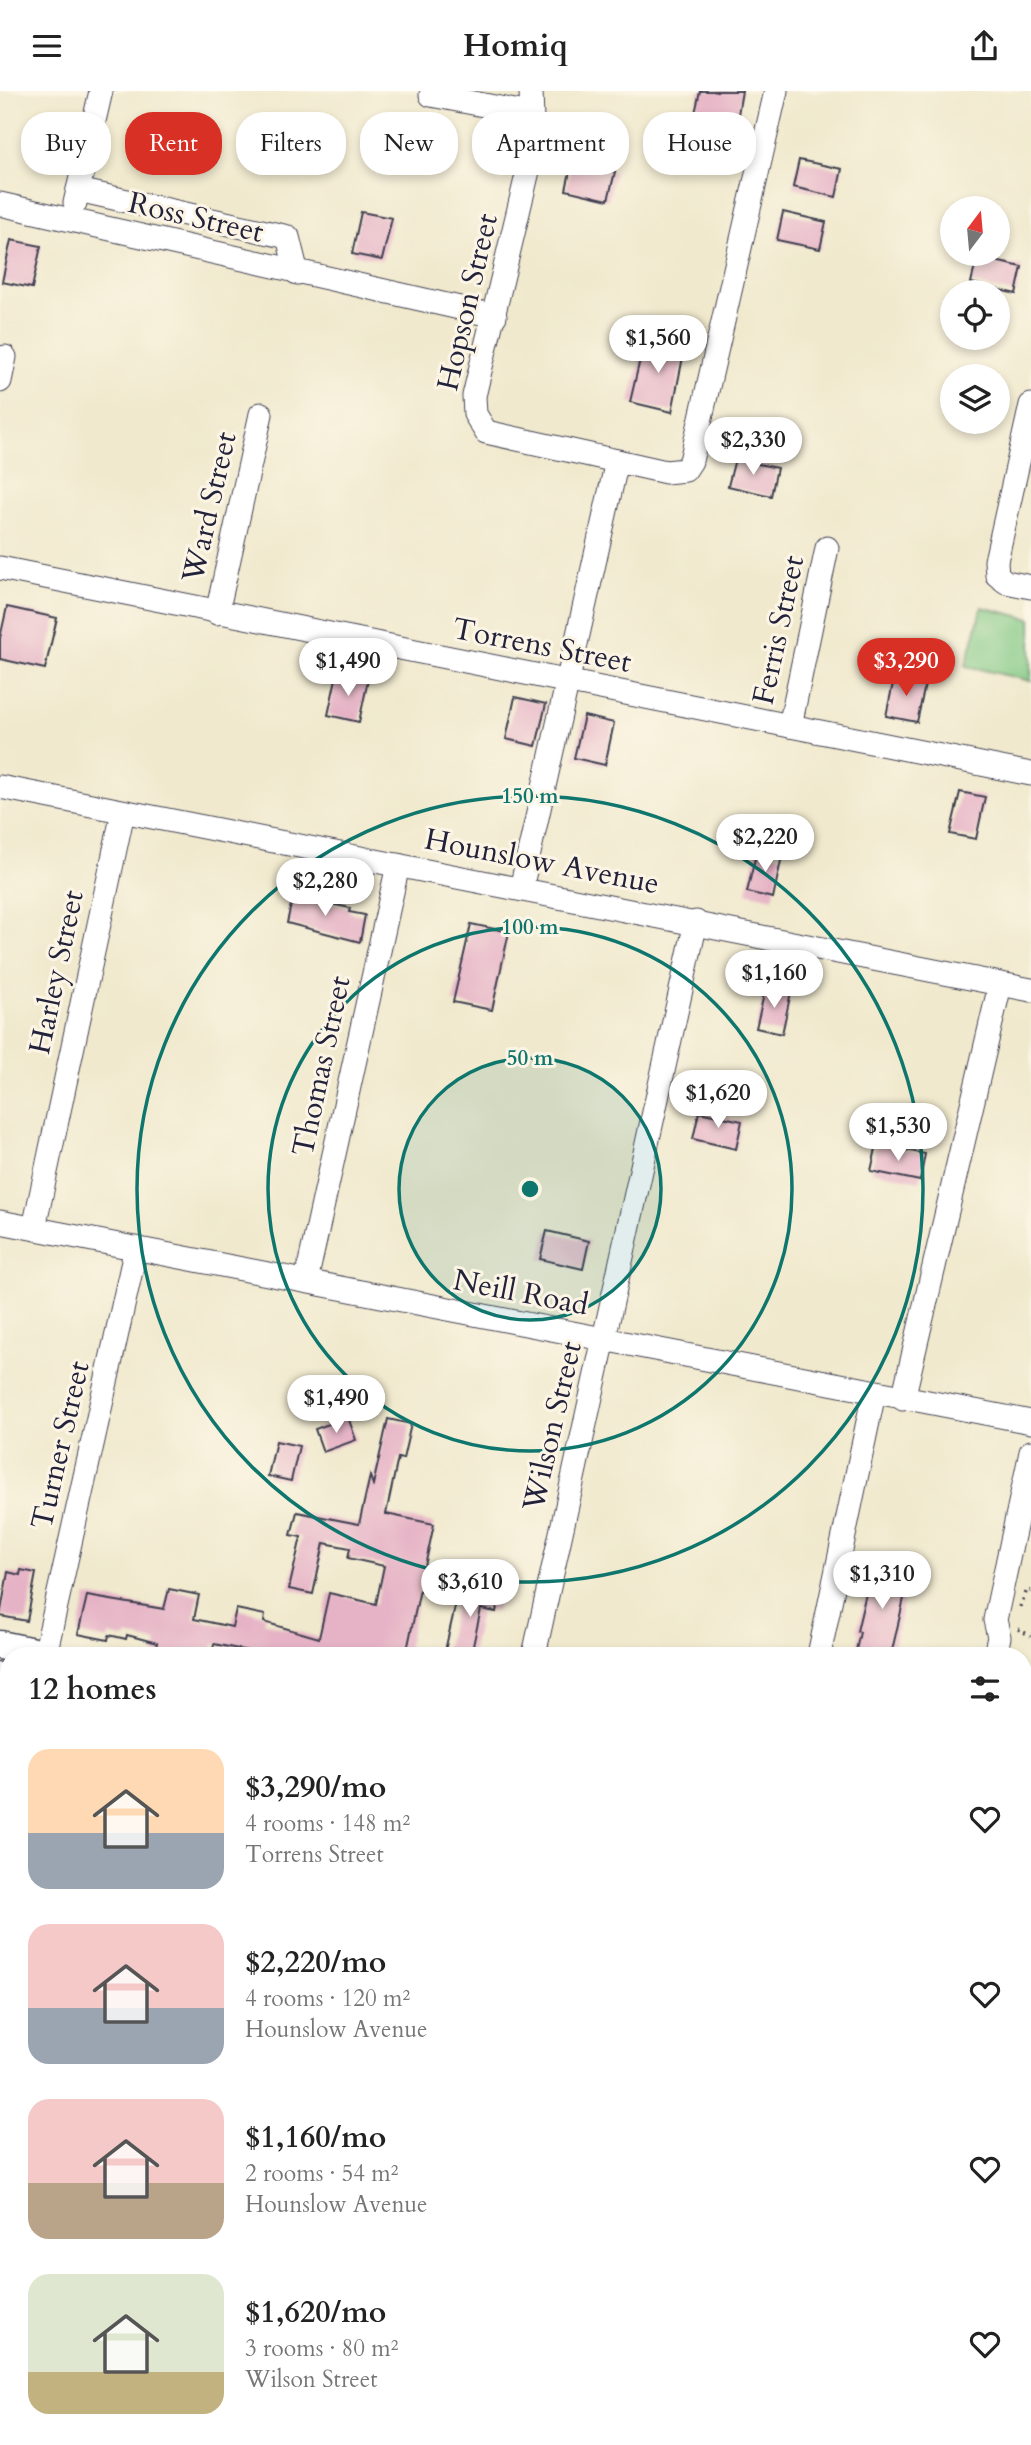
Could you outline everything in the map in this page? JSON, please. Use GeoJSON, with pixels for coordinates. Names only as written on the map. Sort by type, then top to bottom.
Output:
{"type":"FeatureCollection","features":[{"type":"Feature","properties":{"kind":"street"},"geometry":{"type":"LineString","coordinates":[[72,220],[100,91]]}},
{"type":"Feature","properties":{"kind":"street"},"geometry":{"type":"LineString","coordinates":[[521,889],[617,461],[666,472],[685,470],[691,461],[776,91]]}},
{"type":"Feature","properties":{"kind":"street"},"geometry":{"type":"LineString","coordinates":[[431,95],[531,102]]}},
{"type":"Feature","properties":{"kind":"street","name":"Hopson Street"},"geometry":{"type":"LineString","coordinates":[[531,102],[533,150],[474,396],[475,414],[486,432],[617,461]]}},
{"type":"Feature","properties":{"kind":"street","name":"Ross Street"},"geometry":{"type":"LineString","coordinates":[[78,190],[288,237],[296,273]]}},
{"type":"Feature","properties":{"kind":"street","name":"Ross Street"},"geometry":{"type":"LineString","coordinates":[[0,204],[495,316]]}},
{"type":"Feature","properties":{"kind":"street"},"geometry":{"type":"LineString","coordinates":[[0,381],[5,357]]}},
{"type":"Feature","properties":{"kind":"street"},"geometry":{"type":"LineString","coordinates":[[1031,405],[996,562],[997,575],[1006,582],[1031,587]]}},
{"type":"Feature","properties":{"kind":"street","name":"Ward Street"},"geometry":{"type":"LineString","coordinates":[[217,613],[261,414]]}},
{"type":"Feature","properties":{"kind":"street","name":"Ferris Street"},"geometry":{"type":"LineString","coordinates":[[790,726],[827,548]]}},
{"type":"Feature","properties":{"kind":"street","name":"Torrens Street"},"geometry":{"type":"LineString","coordinates":[[0,568],[1031,774]]}},
{"type":"Feature","properties":{"kind":"street","name":"Hounslow Avenue"},"geometry":{"type":"LineString","coordinates":[[0,787],[1031,990]]}},
{"type":"Feature","properties":{"kind":"street","name":"Harley Street"},"geometry":{"type":"LineString","coordinates":[[34,1228],[123,812]]}},
{"type":"Feature","properties":{"kind":"street","name":"Thomas Street"},"geometry":{"type":"LineString","coordinates":[[306,1281],[398,865]]}},
{"type":"Feature","properties":{"kind":"street","name":"Wilson Street"},"geometry":{"type":"LineString","coordinates":[[536,1647],[696,922]]}},
{"type":"Feature","properties":{"kind":"street"},"geometry":{"type":"LineString","coordinates":[[903,1399],[1000,985]]}},
{"type":"Feature","properties":{"kind":"street","name":"Neill Road"},"geometry":{"type":"LineString","coordinates":[[0,1221],[604,1341],[1031,1422]]}},
{"type":"Feature","properties":{"kind":"street","name":"Turner Street"},"geometry":{"type":"LineString","coordinates":[[48,1647],[136,1248]]}},
{"type":"Feature","properties":{"kind":"street"},"geometry":{"type":"LineString","coordinates":[[822,1647],[874,1393]]}},
{"type":"Feature","properties":{"kind":"street"},"geometry":{"type":"LineString","coordinates":[[997,1647],[999,1637],[995,1620],[1031,1452]]}},
{"type":"Feature","properties":{"kind":"path"},"geometry":{"type":"LineString","coordinates":[[1017,1611],[1027,1590],[1031,1591]]}},
{"type":"Feature","properties":{"kind":"path"},"geometry":{"type":"LineString","coordinates":[[1017,1619],[1018,1628],[1023,1634],[1031,1636]]}},
{"type":"Feature","properties":{"kind":"green space"},"geometry":{"type":"Polygon","coordinates":[[[982,607],[1031,619],[1031,681],[966,666],[982,607]]]}},
{"type":"Feature","properties":{"kind":"building"},"geometry":{"type":"Polygon","coordinates":[[[700,91],[742,91],[738,112],[695,112],[700,91]]]}},
{"type":"Feature","properties":{"kind":"building"},"geometry":{"type":"Polygon","coordinates":[[[799,160],[842,169],[836,197],[793,187],[799,160]]]}},
{"type":"Feature","properties":{"kind":"building"},"geometry":{"type":"Polygon","coordinates":[[[569,175],[614,175],[608,200],[566,190],[569,175]]]}},
{"type":"Feature","properties":{"kind":"building"},"geometry":{"type":"Polygon","coordinates":[[[361,212],[392,218],[382,260],[352,254],[361,212]]]}},
{"type":"Feature","properties":{"kind":"building"},"geometry":{"type":"Polygon","coordinates":[[[783,212],[826,222],[820,249],[777,240],[783,212]]]}},
{"type":"Feature","properties":{"kind":"building"},"geometry":{"type":"Polygon","coordinates":[[[11,240],[41,246],[32,288],[2,282],[11,240]]]}},
{"type":"Feature","properties":{"kind":"building"},"geometry":{"type":"Polygon","coordinates":[[[1010,264],[1022,267],[1016,294],[1010,293],[1010,280],[972,280],[975,266],[1010,264]]]}},
{"type":"Feature","properties":{"kind":"building"},"geometry":{"type":"Polygon","coordinates":[[[645,338],[685,347],[672,412],[630,402],[645,338]]]}},
{"type":"Feature","properties":{"kind":"building"},"geometry":{"type":"Polygon","coordinates":[[[735,459],[777,468],[771,496],[728,486],[735,459]]]}},
{"type":"Feature","properties":{"kind":"building"},"geometry":{"type":"Polygon","coordinates":[[[7,607],[57,618],[45,669],[0,659],[0,638],[7,607]]]}},
{"type":"Feature","properties":{"kind":"building"},"geometry":{"type":"Polygon","coordinates":[[[337,674],[368,680],[359,722],[328,715],[337,674]]]}},
{"type":"Feature","properties":{"kind":"building"},"geometry":{"type":"Polygon","coordinates":[[[895,674],[926,680],[917,722],[886,716],[895,674]]]}},
{"type":"Feature","properties":{"kind":"building"},"geometry":{"type":"Polygon","coordinates":[[[515,697],[546,704],[536,746],[506,739],[515,697]]]}},
{"type":"Feature","properties":{"kind":"building"},"geometry":{"type":"Polygon","coordinates":[[[584,716],[614,723],[605,765],[574,758],[584,716]]]}},
{"type":"Feature","properties":{"kind":"building"},"geometry":{"type":"Polygon","coordinates":[[[960,792],[985,797],[976,839],[950,834],[960,792]]]}},
{"type":"Feature","properties":{"kind":"building"},"geometry":{"type":"Polygon","coordinates":[[[757,850],[782,856],[773,898],[747,892],[757,850]]]}},
{"type":"Feature","properties":{"kind":"building"},"geometry":{"type":"Polygon","coordinates":[[[294,891],[309,895],[308,899],[350,908],[349,912],[365,915],[360,942],[287,923],[294,891]]]}},
{"type":"Feature","properties":{"kind":"building"},"geometry":{"type":"Polygon","coordinates":[[[471,924],[509,932],[492,1010],[453,1002],[471,924]]]}},
{"type":"Feature","properties":{"kind":"building"},"geometry":{"type":"Polygon","coordinates":[[[766,986],[791,992],[782,1034],[756,1028],[766,986]]]}},
{"type":"Feature","properties":{"kind":"building"},"geometry":{"type":"Polygon","coordinates":[[[699,1112],[742,1121],[736,1149],[693,1139],[699,1112]]]}},
{"type":"Feature","properties":{"kind":"building"},"geometry":{"type":"Polygon","coordinates":[[[877,1144],[925,1154],[920,1181],[871,1171],[877,1144]]]}},
{"type":"Feature","properties":{"kind":"building"},"geometry":{"type":"Polygon","coordinates":[[[547,1231],[589,1241],[583,1269],[540,1259],[547,1231]]]}},
{"type":"Feature","properties":{"kind":"building"},"geometry":{"type":"Polygon","coordinates":[[[348,1417],[356,1440],[323,1452],[315,1429],[348,1417]]]}},
{"type":"Feature","properties":{"kind":"building"},"geometry":{"type":"Polygon","coordinates":[[[388,1419],[411,1424],[403,1459],[398,1458],[386,1514],[434,1524],[408,1647],[228,1647],[214,1644],[213,1647],[156,1647],[157,1643],[127,1635],[126,1639],[109,1635],[108,1640],[78,1634],[87,1596],[164,1609],[169,1589],[199,1595],[194,1619],[232,1627],[236,1609],[265,1615],[264,1622],[319,1638],[329,1593],[376,1604],[384,1566],[348,1558],[350,1548],[324,1543],[313,1594],[289,1589],[301,1537],[291,1535],[297,1512],[359,1524],[370,1476],[373,1485],[388,1419]]]}},
{"type":"Feature","properties":{"kind":"building"},"geometry":{"type":"Polygon","coordinates":[[[276,1441],[299,1446],[291,1481],[268,1476],[276,1441]]]}},
{"type":"Feature","properties":{"kind":"building"},"geometry":{"type":"Polygon","coordinates":[[[873,1564],[910,1572],[893,1647],[857,1647],[860,1632],[857,1631],[873,1564]]]}},
{"type":"Feature","properties":{"kind":"building"},"geometry":{"type":"Polygon","coordinates":[[[21,1570],[36,1573],[27,1621],[0,1616],[8,1572],[20,1575],[21,1570]]]}},
{"type":"Feature","properties":{"kind":"building"},"geometry":{"type":"Polygon","coordinates":[[[476,1583],[501,1589],[496,1612],[481,1609],[473,1647],[446,1647],[457,1598],[472,1601],[476,1583]]]}}]}
